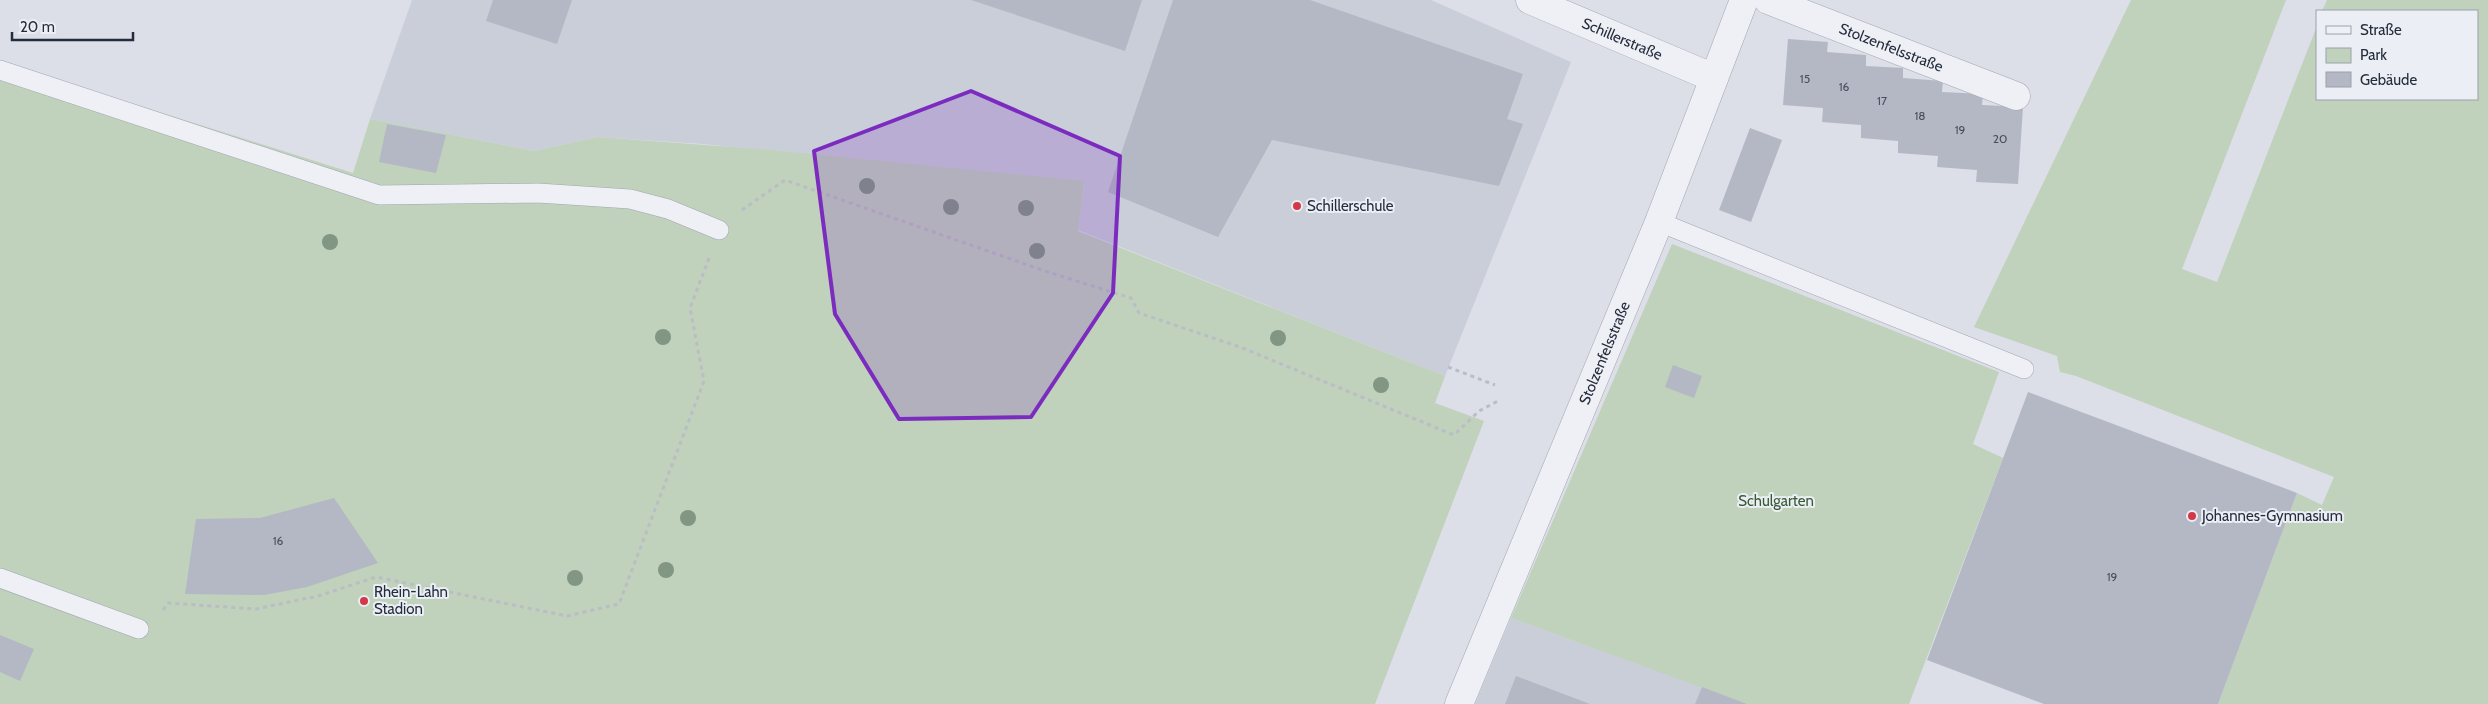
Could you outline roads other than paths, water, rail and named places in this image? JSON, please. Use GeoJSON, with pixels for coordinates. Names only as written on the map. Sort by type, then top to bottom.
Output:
{"type":"FeatureCollection","features":[{"type":"Feature","properties":{"kind":"street","name":"Schillerstraße"},"geometry":{"type":"LineString","coordinates":[[1530,0],[1714,78]]}},
{"type":"Feature","properties":{"kind":"street","name":"Stolzenfelsstraße"},"geometry":{"type":"LineString","coordinates":[[1459,704],[1659,222],[1744,0]]}},
{"type":"Feature","properties":{"kind":"street","name":"Stolzenfelsstraße"},"geometry":{"type":"LineString","coordinates":[[1768,0],[2016,96]]}},
{"type":"Feature","properties":{"kind":"lane"},"geometry":{"type":"LineString","coordinates":[[0,70],[379,195],[538,193],[630,199],[668,209],[719,230]]}},
{"type":"Feature","properties":{"kind":"lane"},"geometry":{"type":"LineString","coordinates":[[1659,222],[2024,369]]}},
{"type":"Feature","properties":{"kind":"lane"},"geometry":{"type":"LineString","coordinates":[[0,578],[139,629]]}},
{"type":"Feature","properties":{"kind":"place","name":"Schillerschule"},"geometry":{"type":"Point","coordinates":[1297,206]}},
{"type":"Feature","properties":{"kind":"place","name":"Johannes-Gymnasium"},"geometry":{"type":"Point","coordinates":[2192,516]}},
{"type":"Feature","properties":{"kind":"place","name":"Rhein-Lahn Stadion"},"geometry":{"type":"Point","coordinates":[364,601]}},
{"type":"Feature","properties":{"kind":"park label","name":"Schulgarten"},"geometry":{"type":"Point","coordinates":[1776,501]}}]}
